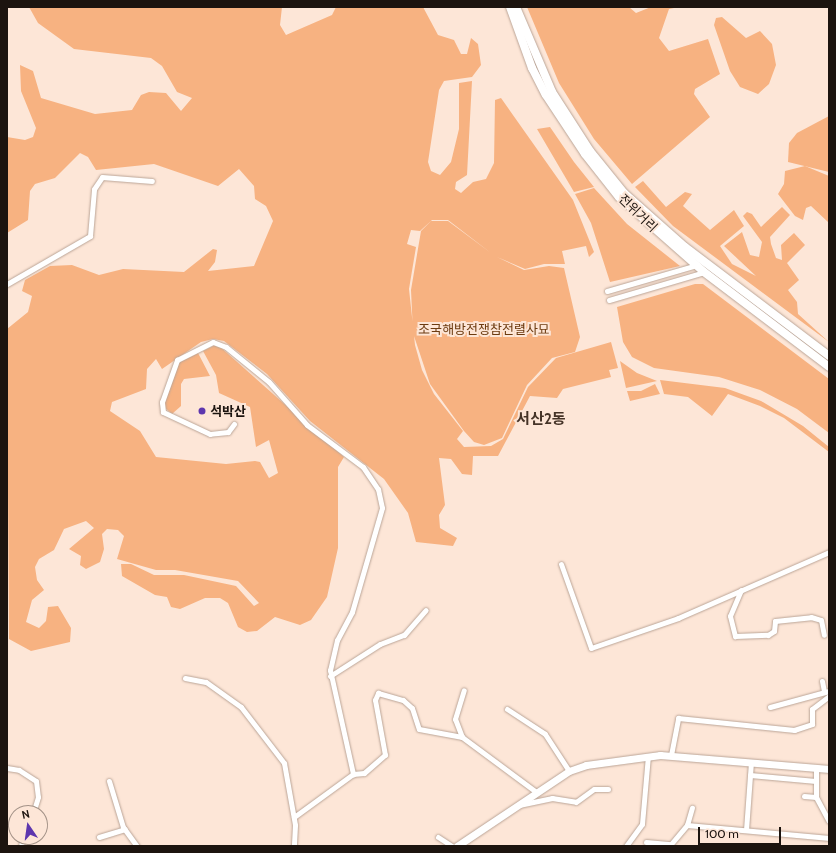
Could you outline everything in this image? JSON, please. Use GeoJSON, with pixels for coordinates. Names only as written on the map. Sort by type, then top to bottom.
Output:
{"type":"FeatureCollection","features":[{"type":"Feature","properties":{"kind":"main road","name":"전위거리"},"geometry":{"type":"LineString","coordinates":[[510,7],[532,68],[585,154],[619,197],[704,272],[829,367]]}},
{"type":"Feature","properties":{"kind":"main road","name":"전위거리"},"geometry":{"type":"LineString","coordinates":[[516,7],[552,92],[590,152],[624,193],[685,247],[829,356]]}},
{"type":"Feature","properties":{"kind":"street"},"geometry":{"type":"LineString","coordinates":[[7,284],[90,236],[94,189],[102,177],[152,181]]}},
{"type":"Feature","properties":{"kind":"street"},"geometry":{"type":"LineString","coordinates":[[607,291],[697,266]]}},
{"type":"Feature","properties":{"kind":"street"},"geometry":{"type":"LineString","coordinates":[[609,300],[704,272]]}},
{"type":"Feature","properties":{"kind":"street"},"geometry":{"type":"LineString","coordinates":[[234,424],[228,432],[210,434],[163,412],[162,402],[177,360],[212,342],[226,347],[269,382],[307,425],[363,467],[378,488],[382,508],[352,612],[337,640],[330,676],[340,703],[342,733],[354,774]]}},
{"type":"Feature","properties":{"kind":"street"},"geometry":{"type":"LineString","coordinates":[[561,564],[591,648],[741,590],[829,552]]}},
{"type":"Feature","properties":{"kind":"street"},"geometry":{"type":"LineString","coordinates":[[741,590],[730,616],[735,636],[768,635],[774,631],[775,621],[811,617],[821,620],[824,635]]}},
{"type":"Feature","properties":{"kind":"street"},"geometry":{"type":"LineString","coordinates":[[330,676],[380,644],[404,635],[426,610]]}},
{"type":"Feature","properties":{"kind":"street"},"geometry":{"type":"LineString","coordinates":[[185,678],[206,682],[223,692],[254,721],[286,769],[294,817],[294,846]]}},
{"type":"Feature","properties":{"kind":"street"},"geometry":{"type":"LineString","coordinates":[[770,707],[827,691],[822,681]]}},
{"type":"Feature","properties":{"kind":"street"},"geometry":{"type":"LineString","coordinates":[[462,737],[455,719],[464,690]]}},
{"type":"Feature","properties":{"kind":"street"},"geometry":{"type":"LineString","coordinates":[[294,817],[354,774],[364,773],[384,755],[375,700],[378,693],[403,700],[412,708],[419,729],[462,737],[536,792]]}},
{"type":"Feature","properties":{"kind":"street"},"geometry":{"type":"LineString","coordinates":[[671,755],[678,718],[794,730],[812,724],[812,709],[829,696]]}},
{"type":"Feature","properties":{"kind":"street"},"geometry":{"type":"LineString","coordinates":[[507,709],[545,734],[569,771]]}},
{"type":"Feature","properties":{"kind":"street"},"geometry":{"type":"LineString","coordinates":[[457,846],[569,771],[648,756],[671,755],[829,769]]}},
{"type":"Feature","properties":{"kind":"street"},"geometry":{"type":"LineString","coordinates":[[626,846],[642,824],[648,756]]}},
{"type":"Feature","properties":{"kind":"street"},"geometry":{"type":"LineString","coordinates":[[746,830],[751,762]]}},
{"type":"Feature","properties":{"kind":"street"},"geometry":{"type":"LineString","coordinates":[[7,768],[20,770],[36,781],[38,796],[35,805]]}},
{"type":"Feature","properties":{"kind":"street"},"geometry":{"type":"LineString","coordinates":[[816,769],[816,797],[829,821]]}},
{"type":"Feature","properties":{"kind":"street"},"geometry":{"type":"LineString","coordinates":[[750,775],[816,781]]}},
{"type":"Feature","properties":{"kind":"street"},"geometry":{"type":"LineString","coordinates":[[109,781],[124,829],[137,846]]}},
{"type":"Feature","properties":{"kind":"street"},"geometry":{"type":"LineString","coordinates":[[516,806],[552,798],[576,802],[594,788],[608,789]]}},
{"type":"Feature","properties":{"kind":"street"},"geometry":{"type":"LineString","coordinates":[[804,796],[816,797]]}},
{"type":"Feature","properties":{"kind":"street"},"geometry":{"type":"LineString","coordinates":[[646,842],[670,844],[687,824],[692,808]]}},
{"type":"Feature","properties":{"kind":"street"},"geometry":{"type":"LineString","coordinates":[[687,824],[829,838]]}},
{"type":"Feature","properties":{"kind":"street"},"geometry":{"type":"LineString","coordinates":[[99,837],[124,829]]}},
{"type":"Feature","properties":{"kind":"street"},"geometry":{"type":"LineString","coordinates":[[438,838],[452,846]]}},
{"type":"Feature","properties":{"kind":"green space","name":"조국해방전쟁참전렬사묘"},"geometry":{"type":"Polygon","coordinates":[[[29,7],[282,7],[280,25],[286,35],[332,15],[336,7],[423,7],[438,35],[454,40],[461,54],[467,54],[471,38],[478,44],[481,65],[472,77],[444,81],[439,90],[428,162],[431,171],[440,175],[451,162],[459,129],[459,83],[472,81],[467,175],[456,182],[455,189],[461,193],[473,182],[486,179],[494,163],[495,100],[501,98],[573,200],[594,252],[589,257],[586,246],[562,251],[565,264],[544,264],[525,269],[497,257],[524,270],[549,266],[564,268],[580,337],[575,352],[552,358],[527,385],[502,438],[484,445],[474,442],[464,431],[430,384],[414,336],[422,370],[434,394],[463,431],[457,439],[464,447],[491,446],[503,439],[528,387],[556,358],[611,342],[618,368],[609,370],[611,377],[563,389],[557,398],[530,396],[498,456],[473,456],[472,475],[462,474],[451,459],[439,458],[445,505],[439,515],[440,528],[457,538],[453,546],[416,542],[408,513],[384,479],[310,421],[267,374],[224,341],[213,339],[201,342],[162,369],[156,359],[147,369],[146,389],[112,402],[110,411],[140,431],[156,457],[226,464],[255,461],[260,462],[269,478],[278,473],[269,440],[256,447],[250,407],[219,393],[216,375],[203,351],[217,344],[344,457],[338,467],[338,548],[327,597],[311,620],[300,625],[275,617],[257,631],[247,632],[238,627],[228,603],[220,598],[205,598],[180,609],[171,607],[167,597],[155,595],[122,576],[121,564],[131,564],[154,575],[184,575],[236,586],[254,606],[259,603],[238,581],[175,570],[156,570],[117,559],[124,536],[118,530],[107,529],[102,534],[104,549],[100,562],[86,569],[80,565],[81,556],[69,549],[94,528],[86,521],[64,529],[54,550],[39,559],[35,567],[37,580],[44,590],[32,600],[26,622],[39,628],[46,621],[48,607],[58,606],[71,628],[70,642],[31,651],[9,639],[7,329],[28,312],[32,296],[22,291],[25,280],[50,266],[72,265],[99,275],[123,269],[184,272],[213,249],[217,250],[215,262],[208,271],[254,266],[273,221],[266,206],[255,199],[254,186],[239,169],[218,186],[154,164],[96,170],[88,157],[80,153],[55,178],[35,184],[30,191],[28,220],[7,233],[7,137],[25,140],[33,137],[36,128],[21,91],[20,65],[33,71],[41,98],[95,114],[132,110],[141,95],[149,92],[166,93],[181,111],[192,98],[177,92],[162,66],[151,58],[74,49],[38,23],[29,7]],[[432,220],[420,231],[411,230],[407,244],[416,247],[409,289],[412,321],[411,290],[421,231],[431,221],[448,221],[491,253],[448,220],[432,220]]]}},
{"type":"Feature","properties":{"kind":"green space"},"geometry":{"type":"Polygon","coordinates":[[[527,7],[629,7],[636,13],[651,7],[679,7],[669,9],[659,38],[669,51],[708,39],[720,74],[695,89],[694,94],[710,117],[632,184],[594,139],[559,83],[527,7]]]}},
{"type":"Feature","properties":{"kind":"green space"},"geometry":{"type":"Polygon","coordinates":[[[722,17],[746,38],[760,31],[772,44],[776,65],[769,84],[758,94],[740,87],[730,71],[714,25],[716,18],[722,17]]]}},
{"type":"Feature","properties":{"kind":"green space"},"geometry":{"type":"Polygon","coordinates":[[[829,116],[829,172],[788,162],[789,143],[797,133],[829,116]]]}},
{"type":"Feature","properties":{"kind":"green space"},"geometry":{"type":"Polygon","coordinates":[[[550,127],[574,162],[594,187],[574,192],[537,129],[550,127]]]}},
{"type":"Feature","properties":{"kind":"green space"},"geometry":{"type":"Polygon","coordinates":[[[805,166],[829,176],[829,223],[811,206],[806,208],[803,220],[795,216],[778,194],[784,184],[785,171],[805,166]]]}},
{"type":"Feature","properties":{"kind":"green space"},"geometry":{"type":"Polygon","coordinates":[[[643,181],[666,207],[685,192],[692,194],[683,206],[710,230],[734,210],[744,226],[720,246],[732,264],[756,276],[724,246],[742,232],[750,255],[759,257],[762,242],[743,216],[747,212],[752,214],[761,227],[782,207],[790,215],[770,237],[771,244],[776,258],[782,260],[781,245],[794,233],[805,245],[787,263],[799,280],[788,290],[797,302],[798,314],[829,342],[673,226],[635,187],[643,181]]]}},
{"type":"Feature","properties":{"kind":"green space"},"geometry":{"type":"Polygon","coordinates":[[[594,188],[627,224],[680,266],[610,282],[591,223],[575,194],[594,188]]]}},
{"type":"Feature","properties":{"kind":"green space"},"geometry":{"type":"Polygon","coordinates":[[[695,284],[703,284],[829,379],[829,433],[797,409],[760,390],[719,377],[654,368],[632,357],[623,342],[617,307],[695,284]]]}},
{"type":"Feature","properties":{"kind":"green space"},"geometry":{"type":"Polygon","coordinates":[[[198,353],[210,376],[184,379],[181,384],[181,406],[172,414],[163,406],[173,369],[178,363],[198,353]]]}},
{"type":"Feature","properties":{"kind":"green space"},"geometry":{"type":"Polygon","coordinates":[[[620,361],[637,373],[657,381],[626,388],[620,361]]]}},
{"type":"Feature","properties":{"kind":"green space"},"geometry":{"type":"Polygon","coordinates":[[[660,380],[725,388],[761,401],[803,426],[829,447],[829,452],[784,418],[760,406],[728,394],[712,416],[688,397],[664,394],[660,380]]]}},
{"type":"Feature","properties":{"kind":"green space"},"geometry":{"type":"Polygon","coordinates":[[[655,384],[660,394],[630,401],[627,391],[641,391],[655,384]]]}},
{"type":"Feature","properties":{"kind":"place","name":"석박산"},"geometry":{"type":"Point","coordinates":[202,411]}},
{"type":"Feature","properties":{"kind":"district","name":"서산2동"},"geometry":{"type":"Point","coordinates":[541,420]}}]}
